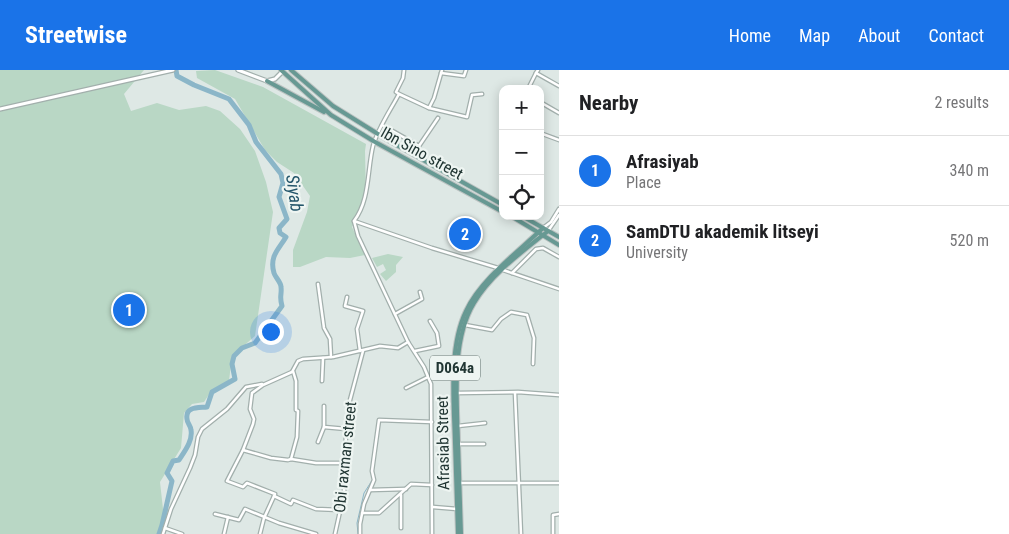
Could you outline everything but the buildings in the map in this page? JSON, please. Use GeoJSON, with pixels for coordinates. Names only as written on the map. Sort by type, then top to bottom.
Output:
{"type":"FeatureCollection","features":[{"type":"Feature","properties":{"kind":"main road","name":"Ibn Sino street"},"geometry":{"type":"LineString","coordinates":[[291,70],[333,106],[499,203]]}},
{"type":"Feature","properties":{"kind":"main road"},"geometry":{"type":"LineString","coordinates":[[282,71],[331,115]]}},
{"type":"Feature","properties":{"kind":"main road"},"geometry":{"type":"LineString","coordinates":[[267,81],[331,115]]}},
{"type":"Feature","properties":{"kind":"main road","name":"Ibn Sino street"},"geometry":{"type":"LineString","coordinates":[[331,115],[375,142],[499,210]]}},
{"type":"Feature","properties":{"kind":"main road"},"geometry":{"type":"LineString","coordinates":[[518,220],[559,245]]}},
{"type":"Feature","properties":{"kind":"main road"},"geometry":{"type":"LineString","coordinates":[[529,220],[559,237]]}},
{"type":"Feature","properties":{"kind":"main road","name":"D064a"},"geometry":{"type":"LineString","coordinates":[[541,234],[546,230]]}},
{"type":"Feature","properties":{"kind":"main road","name":"Afrasiab Street"},"geometry":{"type":"LineString","coordinates":[[459,534],[454,412],[456,348],[465,312],[472,300],[501,269],[541,234]]}},
{"type":"Feature","properties":{"kind":"main road","name":"Afrasiab Street"},"geometry":{"type":"LineString","coordinates":[[459,534],[457,394],[460,349],[465,325],[475,302],[501,269]]}},
{"type":"Feature","properties":{"kind":"street"},"geometry":{"type":"LineString","coordinates":[[0,109],[171,70]]}},
{"type":"Feature","properties":{"kind":"street"},"geometry":{"type":"LineString","coordinates":[[238,70],[267,81],[275,79],[282,71]]}},
{"type":"Feature","properties":{"kind":"street"},"geometry":{"type":"LineString","coordinates":[[404,70],[403,78],[396,92],[429,108],[467,117],[472,95],[482,94]]}},
{"type":"Feature","properties":{"kind":"street"},"geometry":{"type":"LineString","coordinates":[[429,108],[434,98],[441,72],[464,76],[466,70]]}},
{"type":"Feature","properties":{"kind":"street"},"geometry":{"type":"LineString","coordinates":[[530,85],[537,71],[559,86]]}},
{"type":"Feature","properties":{"kind":"street"},"geometry":{"type":"LineString","coordinates":[[399,94],[377,133],[366,196],[354,222],[358,236],[408,342],[431,384],[432,534]]}},
{"type":"Feature","properties":{"kind":"street"},"geometry":{"type":"LineString","coordinates":[[544,104],[559,113]]}},
{"type":"Feature","properties":{"kind":"street"},"geometry":{"type":"LineString","coordinates":[[382,124],[419,146],[438,118]]}},
{"type":"Feature","properties":{"kind":"street"},"geometry":{"type":"LineString","coordinates":[[544,134],[559,140]]}},
{"type":"Feature","properties":{"kind":"street"},"geometry":{"type":"LineString","coordinates":[[546,230],[559,209]]}},
{"type":"Feature","properties":{"kind":"street"},"geometry":{"type":"LineString","coordinates":[[546,230],[555,222],[559,215]]}},
{"type":"Feature","properties":{"kind":"street"},"geometry":{"type":"LineString","coordinates":[[354,222],[559,289]]}},
{"type":"Feature","properties":{"kind":"street"},"geometry":{"type":"LineString","coordinates":[[555,222],[559,224]]}},
{"type":"Feature","properties":{"kind":"street"},"geometry":{"type":"LineString","coordinates":[[512,273],[536,248],[543,248],[559,257]]}},
{"type":"Feature","properties":{"kind":"street"},"geometry":{"type":"LineString","coordinates":[[318,284],[324,328],[330,338],[331,357]]}},
{"type":"Feature","properties":{"kind":"street"},"geometry":{"type":"LineString","coordinates":[[395,314],[422,299],[420,292]]}},
{"type":"Feature","properties":{"kind":"street","name":"Obi raxman street"},"geometry":{"type":"LineString","coordinates":[[335,534],[344,492],[346,429],[350,400],[361,351],[358,328],[363,311],[345,306],[347,297]]}},
{"type":"Feature","properties":{"kind":"street"},"geometry":{"type":"LineString","coordinates":[[465,325],[492,330],[501,319],[511,312],[527,315],[534,338],[533,364]]}},
{"type":"Feature","properties":{"kind":"street"},"geometry":{"type":"LineString","coordinates":[[415,352],[439,346],[437,334],[430,320]]}},
{"type":"Feature","properties":{"kind":"street"},"geometry":{"type":"LineString","coordinates":[[163,534],[171,508],[195,455],[198,437],[202,429],[227,409],[246,387],[266,383],[293,371],[298,362],[303,358],[331,357],[380,346],[398,348],[408,342]]}},
{"type":"Feature","properties":{"kind":"street"},"geometry":{"type":"LineString","coordinates":[[322,381],[323,358]]}},
{"type":"Feature","properties":{"kind":"street"},"geometry":{"type":"LineString","coordinates":[[291,459],[298,427],[296,381],[293,371]]}},
{"type":"Feature","properties":{"kind":"street"},"geometry":{"type":"LineString","coordinates":[[406,388],[428,377]]}},
{"type":"Feature","properties":{"kind":"street"},"geometry":{"type":"LineString","coordinates":[[266,383],[252,394],[250,409],[253,415],[253,424],[227,481],[243,487],[248,483],[274,493],[274,496],[291,504],[293,500],[316,509],[340,510]]}},
{"type":"Feature","properties":{"kind":"street"},"geometry":{"type":"LineString","coordinates":[[457,394],[515,393],[559,396]]}},
{"type":"Feature","properties":{"kind":"street"},"geometry":{"type":"LineString","coordinates":[[515,393],[520,534]]}},
{"type":"Feature","properties":{"kind":"street"},"geometry":{"type":"LineString","coordinates":[[318,442],[324,428],[324,406]]}},
{"type":"Feature","properties":{"kind":"street"},"geometry":{"type":"LineString","coordinates":[[360,534],[362,513],[374,480],[372,471],[379,420],[432,422]]}},
{"type":"Feature","properties":{"kind":"street"},"geometry":{"type":"LineString","coordinates":[[458,426],[485,423]]}},
{"type":"Feature","properties":{"kind":"street"},"geometry":{"type":"LineString","coordinates":[[324,428],[346,429]]}},
{"type":"Feature","properties":{"kind":"street"},"geometry":{"type":"LineString","coordinates":[[458,444],[484,444]]}},
{"type":"Feature","properties":{"kind":"street"},"geometry":{"type":"LineString","coordinates":[[242,450],[271,458],[344,463]]}},
{"type":"Feature","properties":{"kind":"street"},"geometry":{"type":"LineString","coordinates":[[458,483],[559,483]]}},
{"type":"Feature","properties":{"kind":"street"},"geometry":{"type":"LineString","coordinates":[[362,513],[379,512],[401,495],[411,484],[432,485]]}},
{"type":"Feature","properties":{"kind":"street"},"geometry":{"type":"LineString","coordinates":[[370,490],[406,489]]}},
{"type":"Feature","properties":{"kind":"street"},"geometry":{"type":"LineString","coordinates":[[401,495],[401,528]]}},
{"type":"Feature","properties":{"kind":"street"},"geometry":{"type":"LineString","coordinates":[[260,534],[264,518],[274,496]]}},
{"type":"Feature","properties":{"kind":"street"},"geometry":{"type":"LineString","coordinates":[[433,507],[457,509]]}},
{"type":"Feature","properties":{"kind":"street"},"geometry":{"type":"LineString","coordinates":[[215,514],[239,520],[245,510],[316,534]]}},
{"type":"Feature","properties":{"kind":"street"},"geometry":{"type":"LineString","coordinates":[[553,534],[553,515],[559,514]]}},
{"type":"Feature","properties":{"kind":"street"},"geometry":{"type":"LineString","coordinates":[[224,534],[228,517]]}},
{"type":"Feature","properties":{"kind":"street"},"geometry":{"type":"LineString","coordinates":[[165,528],[182,534]]}},
{"type":"Feature","properties":{"kind":"green space"},"geometry":{"type":"Polygon","coordinates":[[[0,70],[144,70],[124,94],[131,111],[157,103],[179,110],[206,106],[220,111],[240,129],[255,151],[266,182],[273,212],[255,336],[232,356],[229,381],[212,390],[204,402],[192,404],[184,413],[181,448],[160,482],[163,509],[171,510],[160,534],[0,534],[0,70]]]}},
{"type":"Feature","properties":{"kind":"green space"},"geometry":{"type":"Polygon","coordinates":[[[215,70],[263,87],[366,144],[366,196],[352,227],[365,255],[350,258],[326,257],[300,267],[293,267],[293,250],[307,212],[310,196],[294,173],[277,162],[265,150],[235,99],[197,78],[196,71],[215,70]]]}},
{"type":"Feature","properties":{"kind":"green space"},"geometry":{"type":"Polygon","coordinates":[[[388,254],[403,257],[396,265],[396,272],[386,281],[380,274],[386,270],[383,264],[377,267],[372,258],[388,254]]]}},
{"type":"Feature","properties":{"kind":"waterway","name":"Siyab"},"geometry":{"type":"LineString","coordinates":[[159,534],[172,481],[167,473],[173,461],[179,460],[191,438],[191,429],[187,419],[188,412],[193,408],[207,407],[212,392],[235,379],[232,364],[234,356],[242,348],[255,343],[282,306],[281,285],[274,273],[273,262],[286,237],[280,233],[279,228],[287,219],[279,197],[283,183],[281,174],[256,142],[249,125],[229,99],[177,76],[176,70]]}},
{"type":"Feature","properties":{"kind":"waterway"},"geometry":{"type":"LineString","coordinates":[[372,460],[376,432]]}},
{"type":"Feature","properties":{"kind":"waterway"},"geometry":{"type":"LineString","coordinates":[[358,534],[357,523],[364,493],[373,479]]}},
{"type":"Feature","properties":{"kind":"place","name":"SamDTU akademik litseyi"},"geometry":{"type":"Point","coordinates":[465,234]}},
{"type":"Feature","properties":{"kind":"place","name":"Afrasiyab"},"geometry":{"type":"Point","coordinates":[129,310]}}]}
